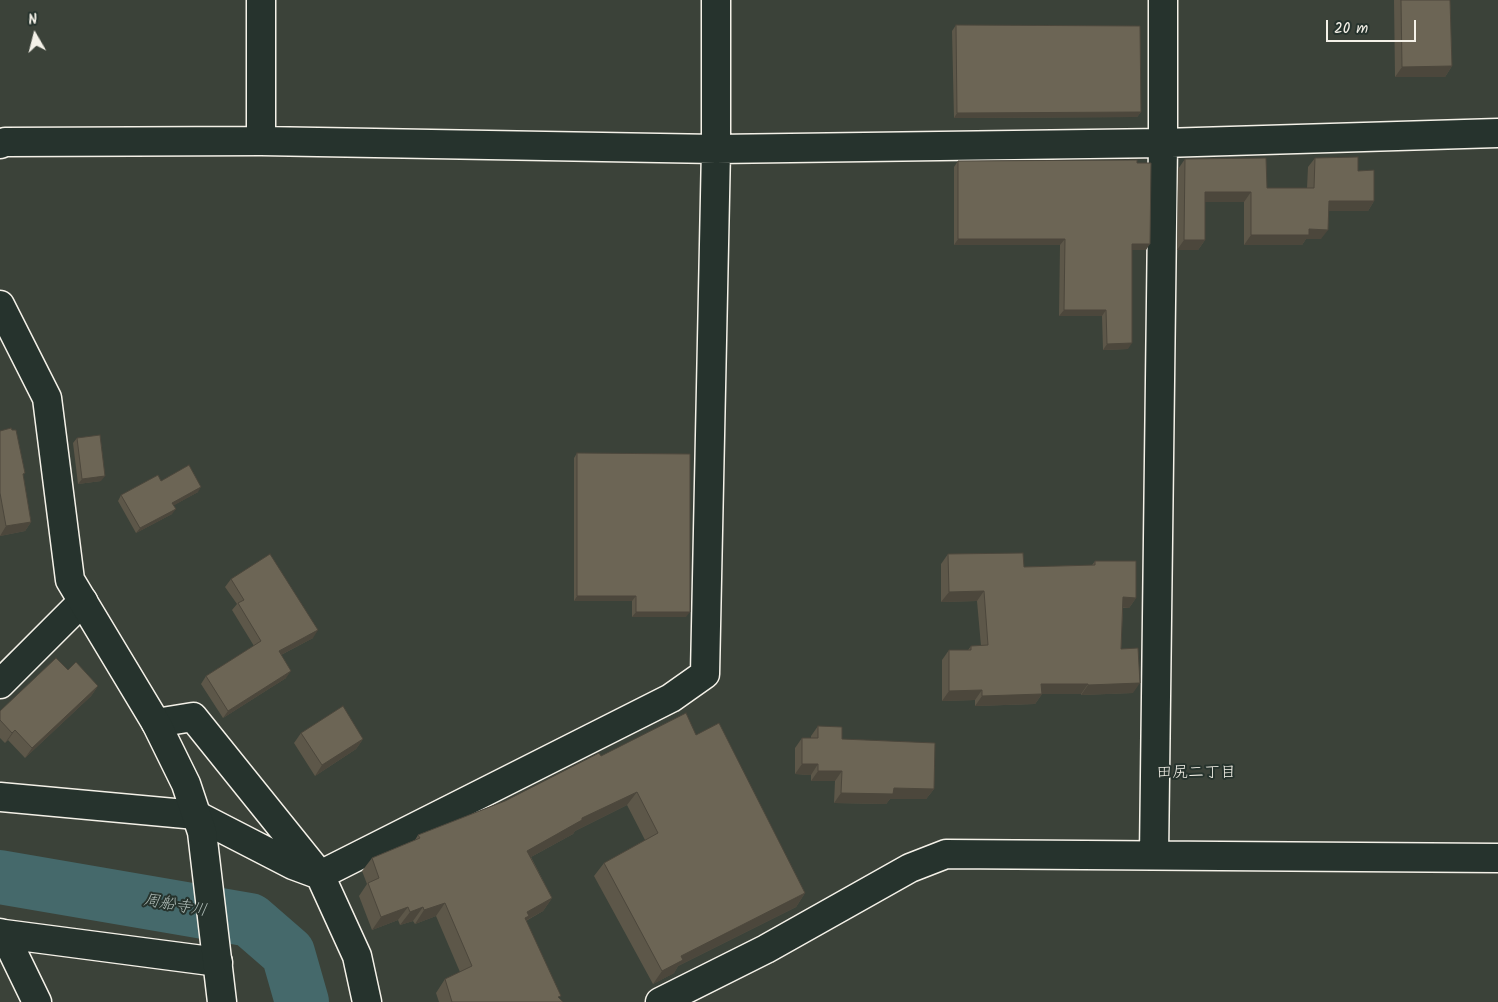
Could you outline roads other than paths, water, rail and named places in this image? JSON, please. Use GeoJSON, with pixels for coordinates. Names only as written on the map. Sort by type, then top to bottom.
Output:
{"type":"FeatureCollection","features":[{"type":"Feature","properties":{"kind":"street"},"geometry":{"type":"LineString","coordinates":[[261,0],[261,141]]}},
{"type":"Feature","properties":{"kind":"street"},"geometry":{"type":"LineString","coordinates":[[0,797],[199,824],[320,875],[671,698],[705,674],[716,149],[716,0]]}},
{"type":"Feature","properties":{"kind":"street"},"geometry":{"type":"LineString","coordinates":[[1154,855],[1164,143],[1163,0]]}},
{"type":"Feature","properties":{"kind":"street"},"geometry":{"type":"LineString","coordinates":[[0,144],[5,142],[261,141],[716,149],[1164,143],[1498,133]]}},
{"type":"Feature","properties":{"kind":"street"},"geometry":{"type":"LineString","coordinates":[[0,305],[47,398],[70,580],[156,723],[186,784],[199,824],[222,1002]]}},
{"type":"Feature","properties":{"kind":"street"},"geometry":{"type":"LineString","coordinates":[[0,684],[83,601]]}},
{"type":"Feature","properties":{"kind":"street"},"geometry":{"type":"LineString","coordinates":[[156,723],[194,718],[320,875],[357,956],[367,1002]]}},
{"type":"Feature","properties":{"kind":"street"},"geometry":{"type":"LineString","coordinates":[[660,1002],[766,949],[910,868],[946,854],[1498,858]]}},
{"type":"Feature","properties":{"kind":"street"},"geometry":{"type":"LineString","coordinates":[[2,934],[216,953]]}},
{"type":"Feature","properties":{"kind":"street"},"geometry":{"type":"LineString","coordinates":[[2,934],[37,1002]]}},
{"type":"Feature","properties":{"kind":"waterway","name":"周船寺川"},"geometry":{"type":"LineString","coordinates":[[0,877],[250,920],[288,953],[302,1002]]}},
{"type":"Feature","properties":{"kind":"district","name":"田尻二丁目"},"geometry":{"type":"Point","coordinates":[1196,774]}}]}
